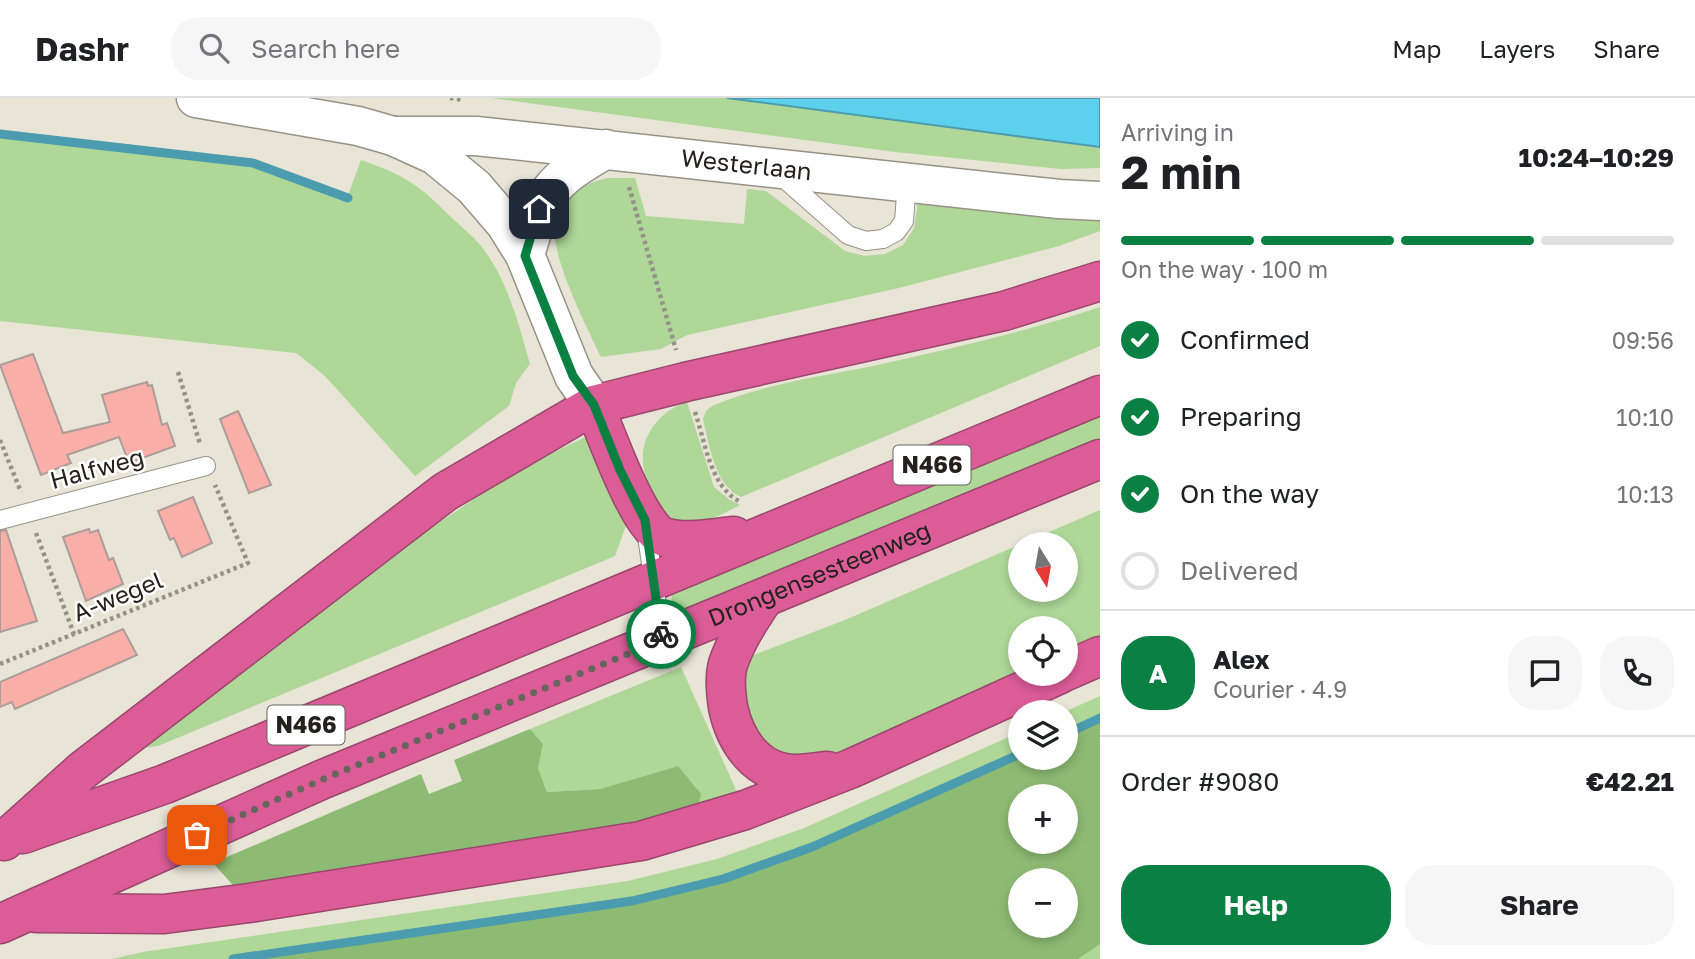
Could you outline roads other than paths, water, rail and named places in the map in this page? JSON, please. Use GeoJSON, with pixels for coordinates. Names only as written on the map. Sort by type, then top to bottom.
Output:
{"type":"FeatureCollection","features":[{"type":"Feature","properties":{"kind":"highway"},"geometry":{"type":"LineString","coordinates":[[2,842],[83,770],[445,492],[594,405],[1003,311],[1100,281]]}},
{"type":"Feature","properties":{"kind":"highway","name":"N466"},"geometry":{"type":"LineString","coordinates":[[2,842],[165,784],[655,580],[757,520],[1100,395]]}},
{"type":"Feature","properties":{"kind":"highway"},"geometry":{"type":"LineString","coordinates":[[594,405],[620,470],[645,520],[662,537],[672,538],[757,520]]}},
{"type":"Feature","properties":{"kind":"highway","name":"Drongensesteenweg"},"geometry":{"type":"LineString","coordinates":[[12,918],[321,780],[1100,459]]}},
{"type":"Feature","properties":{"kind":"highway"},"geometry":{"type":"LineString","coordinates":[[764,598],[742,631],[727,668],[726,694],[737,736],[748,754],[765,766],[792,774],[850,769]]}},
{"type":"Feature","properties":{"kind":"highway"},"geometry":{"type":"LineString","coordinates":[[1078,666],[1100,656]]}},
{"type":"Feature","properties":{"kind":"highway"},"geometry":{"type":"LineString","coordinates":[[12,918],[164,914],[641,841],[746,810],[850,769],[1033,686]]}},
{"type":"Feature","properties":{"kind":"street"},"geometry":{"type":"LineString","coordinates":[[197,98],[358,126],[393,136],[435,155],[474,187],[505,223],[525,256],[573,376],[594,405]]}},
{"type":"Feature","properties":{"kind":"street","name":"Westerlaan"},"geometry":{"type":"LineString","coordinates":[[393,136],[476,136],[1059,199],[1100,201]]}},
{"type":"Feature","properties":{"kind":"street"},"geometry":{"type":"LineString","coordinates":[[525,256],[539,209],[552,187],[569,170],[612,150]]}},
{"type":"Feature","properties":{"kind":"lane"},"geometry":{"type":"LineString","coordinates":[[771,166],[848,235],[866,241],[883,239],[896,232],[904,221],[907,182]]}},
{"type":"Feature","properties":{"kind":"lane","name":"Halfweg"},"geometry":{"type":"LineString","coordinates":[[0,520],[206,466]]}},
{"type":"Feature","properties":{"kind":"lane"},"geometry":{"type":"LineString","coordinates":[[645,520],[662,640]]}},
{"type":"Feature","properties":{"kind":"water"},"geometry":{"type":"Polygon","coordinates":[[[727,98],[1100,98],[1100,147],[727,98]]]}},
{"type":"Feature","properties":{"kind":"waterway"},"geometry":{"type":"LineString","coordinates":[[0,134],[253,163],[348,198]]}},
{"type":"Feature","properties":{"kind":"waterway"},"geometry":{"type":"LineString","coordinates":[[1078,728],[1100,718]]}},
{"type":"Feature","properties":{"kind":"waterway"},"geometry":{"type":"LineString","coordinates":[[233,959],[632,901],[723,879],[812,847],[1008,759]]}}]}
